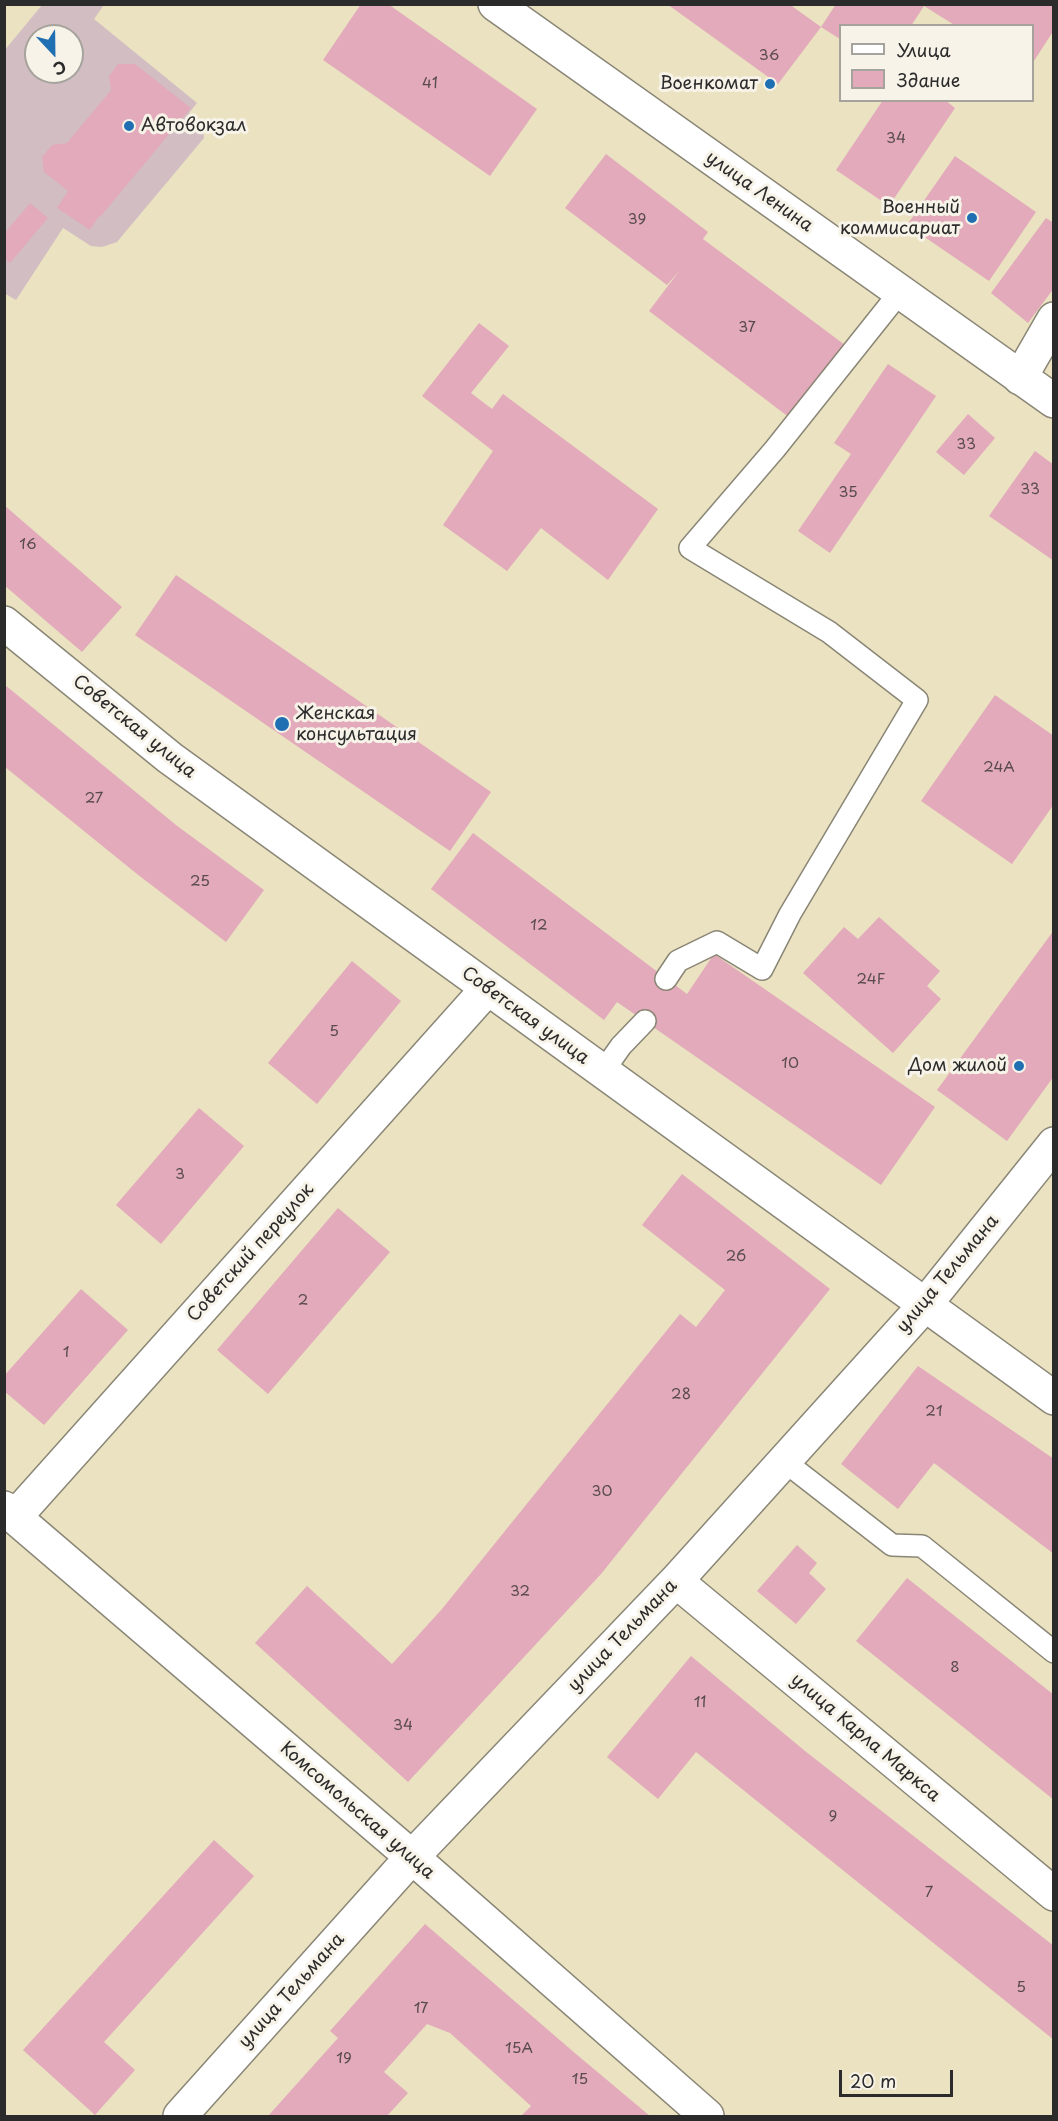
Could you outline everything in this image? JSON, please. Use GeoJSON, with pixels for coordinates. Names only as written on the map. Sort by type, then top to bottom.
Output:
{"type":"FeatureCollection","features":[{"type":"Feature","properties":{"kind":"street","name":"улица Ленина"},"geometry":{"type":"LineString","coordinates":[[495,4],[1053,401]]}},
{"type":"Feature","properties":{"kind":"street"},"geometry":{"type":"LineString","coordinates":[[1020,378],[1053,319]]}},
{"type":"Feature","properties":{"kind":"street","name":"Советская улица"},"geometry":{"type":"LineString","coordinates":[[4,623],[170,758],[1053,1398]]}},
{"type":"Feature","properties":{"kind":"street","name":"Советский переулок"},"geometry":{"type":"LineString","coordinates":[[10,1513],[488,989]]}},
{"type":"Feature","properties":{"kind":"street","name":"улица Тельмана"},"geometry":{"type":"LineString","coordinates":[[180,2116],[412,1857],[676,1581],[924,1306],[1053,1144]]}},
{"type":"Feature","properties":{"kind":"street","name":"Комсомольская улица"},"geometry":{"type":"LineString","coordinates":[[10,1513],[412,1857],[708,2116]]}},
{"type":"Feature","properties":{"kind":"street","name":"улица Карла Маркса"},"geometry":{"type":"LineString","coordinates":[[676,1581],[1053,1894]]}},
{"type":"Feature","properties":{"kind":"lane"},"geometry":{"type":"LineString","coordinates":[[666,979],[678,961],[717,942],[762,969],[790,914],[917,700],[829,632],[690,548],[775,449],[900,292]]}},
{"type":"Feature","properties":{"kind":"lane"},"geometry":{"type":"LineString","coordinates":[[602,1073],[621,1046],[645,1022]]}},
{"type":"Feature","properties":{"kind":"lane"},"geometry":{"type":"LineString","coordinates":[[784,1461],[892,1545],[922,1546],[1053,1652]]}},
{"type":"Feature","properties":{"kind":"shaded area"},"geometry":{"type":"Polygon","coordinates":[[[42,5],[104,5],[94,19],[197,103],[189,113],[202,122],[204,138],[117,242],[102,247],[91,246],[63,228],[16,300],[4,293],[4,51],[24,27],[24,84],[84,84],[84,24],[26,24],[42,5]]]}},
{"type":"Feature","properties":{"kind":"building"},"geometry":{"type":"Polygon","coordinates":[[[361,4],[388,4],[537,109],[490,176],[323,60],[361,4]]]}},
{"type":"Feature","properties":{"kind":"building"},"geometry":{"type":"Polygon","coordinates":[[[667,4],[789,4],[821,27],[778,84],[667,4]]]}},
{"type":"Feature","properties":{"kind":"building"},"geometry":{"type":"Polygon","coordinates":[[[836,4],[1054,4],[1054,30],[1034,61],[1034,24],[953,24],[924,6],[912,24],[839,24],[839,38],[821,27],[836,4]]]}},
{"type":"Feature","properties":{"kind":"building","name":"Автовокзал"},"geometry":{"type":"Polygon","coordinates":[[[118,64],[135,64],[191,108],[99,216],[90,230],[57,208],[68,191],[44,172],[42,157],[52,145],[67,143],[111,90],[109,76],[118,64]]]}},
{"type":"Feature","properties":{"kind":"building"},"geometry":{"type":"Polygon","coordinates":[[[882,102],[948,102],[955,108],[889,206],[836,170],[882,102]]]}},
{"type":"Feature","properties":{"kind":"building"},"geometry":{"type":"Polygon","coordinates":[[[606,154],[708,232],[703,239],[845,345],[790,418],[649,311],[680,270],[667,285],[565,208],[606,154]]]}},
{"type":"Feature","properties":{"kind":"building","name":"Военный коммисариат"},"geometry":{"type":"Polygon","coordinates":[[[955,156],[1036,212],[989,281],[907,225],[955,156]]]}},
{"type":"Feature","properties":{"kind":"building"},"geometry":{"type":"Polygon","coordinates":[[[30,203],[48,218],[10,263],[4,258],[4,234],[30,203]]]}},
{"type":"Feature","properties":{"kind":"building"},"geometry":{"type":"Polygon","coordinates":[[[1046,218],[1054,223],[1054,288],[1028,323],[991,293],[1046,218]]]}},
{"type":"Feature","properties":{"kind":"building"},"geometry":{"type":"Polygon","coordinates":[[[479,323],[509,346],[471,393],[492,409],[503,394],[658,509],[608,580],[541,528],[507,571],[443,525],[493,451],[422,396],[479,323]]]}},
{"type":"Feature","properties":{"kind":"building"},"geometry":{"type":"Polygon","coordinates":[[[888,364],[936,396],[830,553],[798,531],[851,454],[834,443],[888,364]]]}},
{"type":"Feature","properties":{"kind":"building"},"geometry":{"type":"Polygon","coordinates":[[[968,414],[995,438],[964,475],[936,452],[968,414]]]}},
{"type":"Feature","properties":{"kind":"building"},"geometry":{"type":"Polygon","coordinates":[[[1035,451],[1054,465],[1054,561],[989,516],[1035,451]]]}},
{"type":"Feature","properties":{"kind":"building"},"geometry":{"type":"Polygon","coordinates":[[[4,505],[122,607],[82,652],[4,585],[4,505]]]}},
{"type":"Feature","properties":{"kind":"building"},"geometry":{"type":"Polygon","coordinates":[[[176,575],[491,792],[450,851],[135,635],[176,575]]]}},
{"type":"Feature","properties":{"kind":"building"},"geometry":{"type":"Polygon","coordinates":[[[5,685],[176,825],[264,890],[226,942],[137,874],[5,767],[5,685]]]}},
{"type":"Feature","properties":{"kind":"building"},"geometry":{"type":"Polygon","coordinates":[[[995,695],[1054,736],[1054,804],[1012,864],[921,801],[995,695]]]}},
{"type":"Feature","properties":{"kind":"building"},"geometry":{"type":"Polygon","coordinates":[[[473,833],[687,994],[714,954],[935,1107],[881,1185],[617,1002],[604,1020],[431,889],[473,833]]]}},
{"type":"Feature","properties":{"kind":"building"},"geometry":{"type":"Polygon","coordinates":[[[879,917],[940,971],[927,986],[941,999],[893,1053],[803,973],[844,927],[858,939],[879,917]]]}},
{"type":"Feature","properties":{"kind":"building"},"geometry":{"type":"Polygon","coordinates":[[[1054,930],[1054,1076],[1007,1141],[937,1090],[1054,930]]]}},
{"type":"Feature","properties":{"kind":"building"},"geometry":{"type":"Polygon","coordinates":[[[352,961],[401,1001],[317,1104],[268,1063],[352,961]]]}},
{"type":"Feature","properties":{"kind":"building"},"geometry":{"type":"Polygon","coordinates":[[[199,1108],[244,1146],[161,1244],[116,1205],[199,1108]]]}},
{"type":"Feature","properties":{"kind":"building"},"geometry":{"type":"Polygon","coordinates":[[[682,1174],[830,1289],[601,1574],[408,1782],[255,1643],[307,1586],[392,1664],[442,1609],[680,1314],[696,1327],[725,1290],[642,1225],[682,1174]]]}},
{"type":"Feature","properties":{"kind":"building"},"geometry":{"type":"Polygon","coordinates":[[[338,1208],[390,1252],[268,1394],[217,1350],[338,1208]]]}},
{"type":"Feature","properties":{"kind":"building"},"geometry":{"type":"Polygon","coordinates":[[[81,1289],[128,1330],[44,1425],[4,1391],[4,1376],[81,1289]]]}},
{"type":"Feature","properties":{"kind":"building"},"geometry":{"type":"Polygon","coordinates":[[[918,1366],[1054,1459],[1054,1554],[934,1463],[898,1509],[841,1464],[918,1366]]]}},
{"type":"Feature","properties":{"kind":"building"},"geometry":{"type":"Polygon","coordinates":[[[797,1545],[817,1563],[809,1573],[826,1589],[796,1624],[757,1591],[797,1545]]]}},
{"type":"Feature","properties":{"kind":"building"},"geometry":{"type":"Polygon","coordinates":[[[907,1578],[1054,1695],[1054,1800],[856,1641],[907,1578]]]}},
{"type":"Feature","properties":{"kind":"building"},"geometry":{"type":"Polygon","coordinates":[[[691,1656],[805,1751],[1054,1946],[1054,2040],[696,1752],[658,1799],[607,1757],[691,1656]]]}},
{"type":"Feature","properties":{"kind":"building"},"geometry":{"type":"Polygon","coordinates":[[[214,1840],[254,1876],[104,2042],[135,2070],[95,2115],[23,2050],[214,1840]]]}},
{"type":"Feature","properties":{"kind":"building"},"geometry":{"type":"Polygon","coordinates":[[[425,1924],[650,2116],[521,2116],[531,2106],[450,2033],[427,2024],[384,2072],[408,2093],[387,2116],[268,2116],[338,2038],[330,2031],[425,1924]]]}},
{"type":"Feature","properties":{"kind":"place","name":"Военкомат"},"geometry":{"type":"Point","coordinates":[770,84]}},
{"type":"Feature","properties":{"kind":"place","name":"Автовокзал"},"geometry":{"type":"Point","coordinates":[129,126]}},
{"type":"Feature","properties":{"kind":"place","name":"Военный коммисариат"},"geometry":{"type":"Point","coordinates":[972,218]}},
{"type":"Feature","properties":{"kind":"place","name":"Женская консультация"},"geometry":{"type":"Point","coordinates":[282,724]}},
{"type":"Feature","properties":{"kind":"place","name":"Дом жилой"},"geometry":{"type":"Point","coordinates":[1019,1066]}}]}
